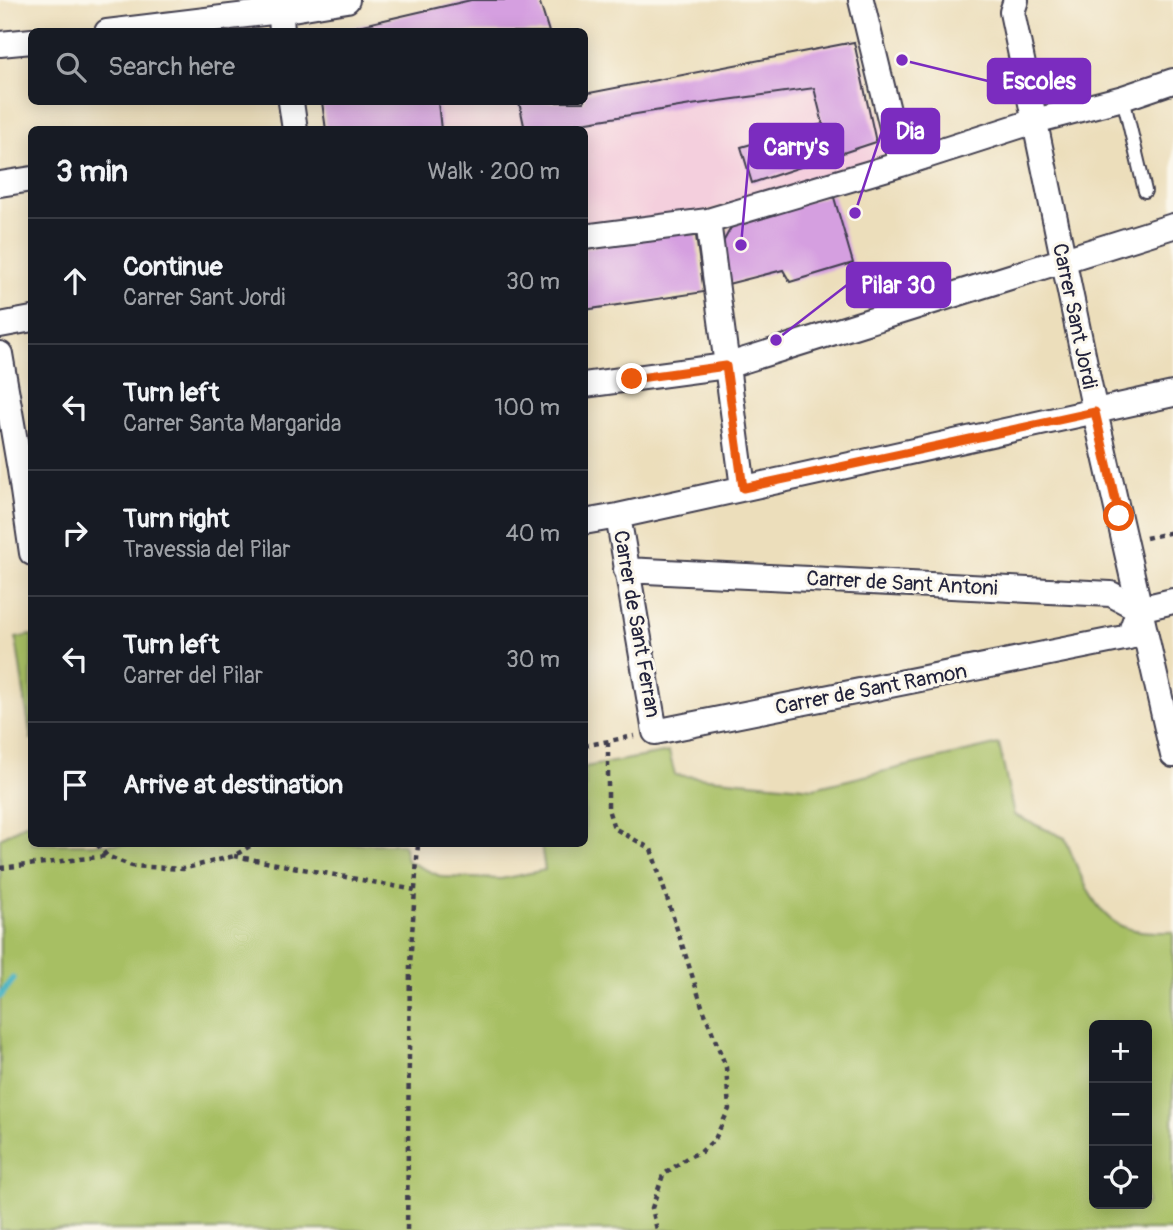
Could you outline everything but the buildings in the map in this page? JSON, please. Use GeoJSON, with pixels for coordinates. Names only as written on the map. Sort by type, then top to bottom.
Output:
{"type":"FeatureCollection","features":[{"type":"Feature","properties":{"kind":"street"},"geometry":{"type":"LineString","coordinates":[[145,28],[280,14],[346,0]]}},
{"type":"Feature","properties":{"kind":"street"},"geometry":{"type":"LineString","coordinates":[[862,0],[901,164]]}},
{"type":"Feature","properties":{"kind":"street","name":"Carrer Sant Jordi"},"geometry":{"type":"LineString","coordinates":[[1016,0],[1013,12],[1095,412],[1173,755]]}},
{"type":"Feature","properties":{"kind":"street"},"geometry":{"type":"LineString","coordinates":[[0,44],[28,41]]}},
{"type":"Feature","properties":{"kind":"street"},"geometry":{"type":"LineString","coordinates":[[588,236],[708,221],[1173,81]]}},
{"type":"Feature","properties":{"kind":"street"},"geometry":{"type":"LineString","coordinates":[[291,105],[294,126]]}},
{"type":"Feature","properties":{"kind":"street"},"geometry":{"type":"LineString","coordinates":[[0,184],[28,180]]}},
{"type":"Feature","properties":{"kind":"street"},"geometry":{"type":"LineString","coordinates":[[708,221],[743,488]]}},
{"type":"Feature","properties":{"kind":"street"},"geometry":{"type":"LineString","coordinates":[[588,384],[726,366],[1173,226]]}},
{"type":"Feature","properties":{"kind":"street"},"geometry":{"type":"LineString","coordinates":[[0,325],[28,320]]}},
{"type":"Feature","properties":{"kind":"street"},"geometry":{"type":"LineString","coordinates":[[0,354],[26,469],[28,497]]}},
{"type":"Feature","properties":{"kind":"street"},"geometry":{"type":"LineString","coordinates":[[588,521],[1173,394]]}},
{"type":"Feature","properties":{"kind":"street","name":"Carrer de Sant Ferran"},"geometry":{"type":"LineString","coordinates":[[618,516],[655,732]]}},
{"type":"Feature","properties":{"kind":"street","name":"Carrer de Sant Antoni"},"geometry":{"type":"LineString","coordinates":[[626,570],[1111,594],[1139,609]]}},
{"type":"Feature","properties":{"kind":"street"},"geometry":{"type":"LineString","coordinates":[[1139,609],[1173,601]]}},
{"type":"Feature","properties":{"kind":"street","name":"Carrer de Sant Ramon"},"geometry":{"type":"LineString","coordinates":[[655,732],[1129,638],[1139,609]]}},
{"type":"Feature","properties":{"kind":"lane"},"geometry":{"type":"LineString","coordinates":[[1123,98],[1145,191]]}},
{"type":"Feature","properties":{"kind":"path"},"geometry":{"type":"LineString","coordinates":[[588,745],[655,732]]}},
{"type":"Feature","properties":{"kind":"path"},"geometry":{"type":"LineString","coordinates":[[608,742],[608,809],[614,828],[651,849],[702,1006],[726,1067],[729,1110],[715,1139],[702,1152],[688,1157],[663,1175],[652,1208],[657,1230]]}},
{"type":"Feature","properties":{"kind":"path"},"geometry":{"type":"LineString","coordinates":[[100,847],[107,856]]}},
{"type":"Feature","properties":{"kind":"path"},"geometry":{"type":"LineString","coordinates":[[0,868],[107,856],[132,866],[183,869],[234,856],[248,847]]}},
{"type":"Feature","properties":{"kind":"path"},"geometry":{"type":"LineString","coordinates":[[407,1230],[410,965],[418,847]]}},
{"type":"Feature","properties":{"kind":"path"},"geometry":{"type":"LineString","coordinates":[[234,856],[415,890]]}},
{"type":"Feature","properties":{"kind":"shaded area"},"geometry":{"type":"Polygon","coordinates":[[[855,40],[893,156],[700,213],[588,226],[588,126],[440,126],[436,105],[588,105],[588,89],[855,40]]]}},
{"type":"Feature","properties":{"kind":"green space"},"geometry":{"type":"Polygon","coordinates":[[[28,636],[28,720],[16,638],[28,636]]]}},
{"type":"Feature","properties":{"kind":"green space"},"geometry":{"type":"Polygon","coordinates":[[[999,744],[1014,815],[1065,838],[1080,874],[1100,909],[1125,928],[1146,932],[1173,932],[1173,1230],[0,1230],[0,838],[28,823],[28,847],[404,847],[407,861],[442,877],[501,879],[545,870],[541,847],[588,847],[588,766],[669,752],[675,775],[814,788],[999,744]]]}},
{"type":"Feature","properties":{"kind":"waterway"},"geometry":{"type":"LineString","coordinates":[[0,996],[13,979]]}},
{"type":"Feature","properties":{"kind":"place","name":"Escoles"},"geometry":{"type":"Point","coordinates":[902,60]}},
{"type":"Feature","properties":{"kind":"place","name":"Dia"},"geometry":{"type":"Point","coordinates":[855,213]}},
{"type":"Feature","properties":{"kind":"place","name":"Carry's"},"geometry":{"type":"Point","coordinates":[741,245]}},
{"type":"Feature","properties":{"kind":"place","name":"Pilar 30"},"geometry":{"type":"Point","coordinates":[776,340]}},
{"type":"Feature","properties":{"kind":"route"},"geometry":{"type":"LineString","coordinates":[[632,379],[726,366],[743,488],[1095,412],[1119,516]]}}]}
